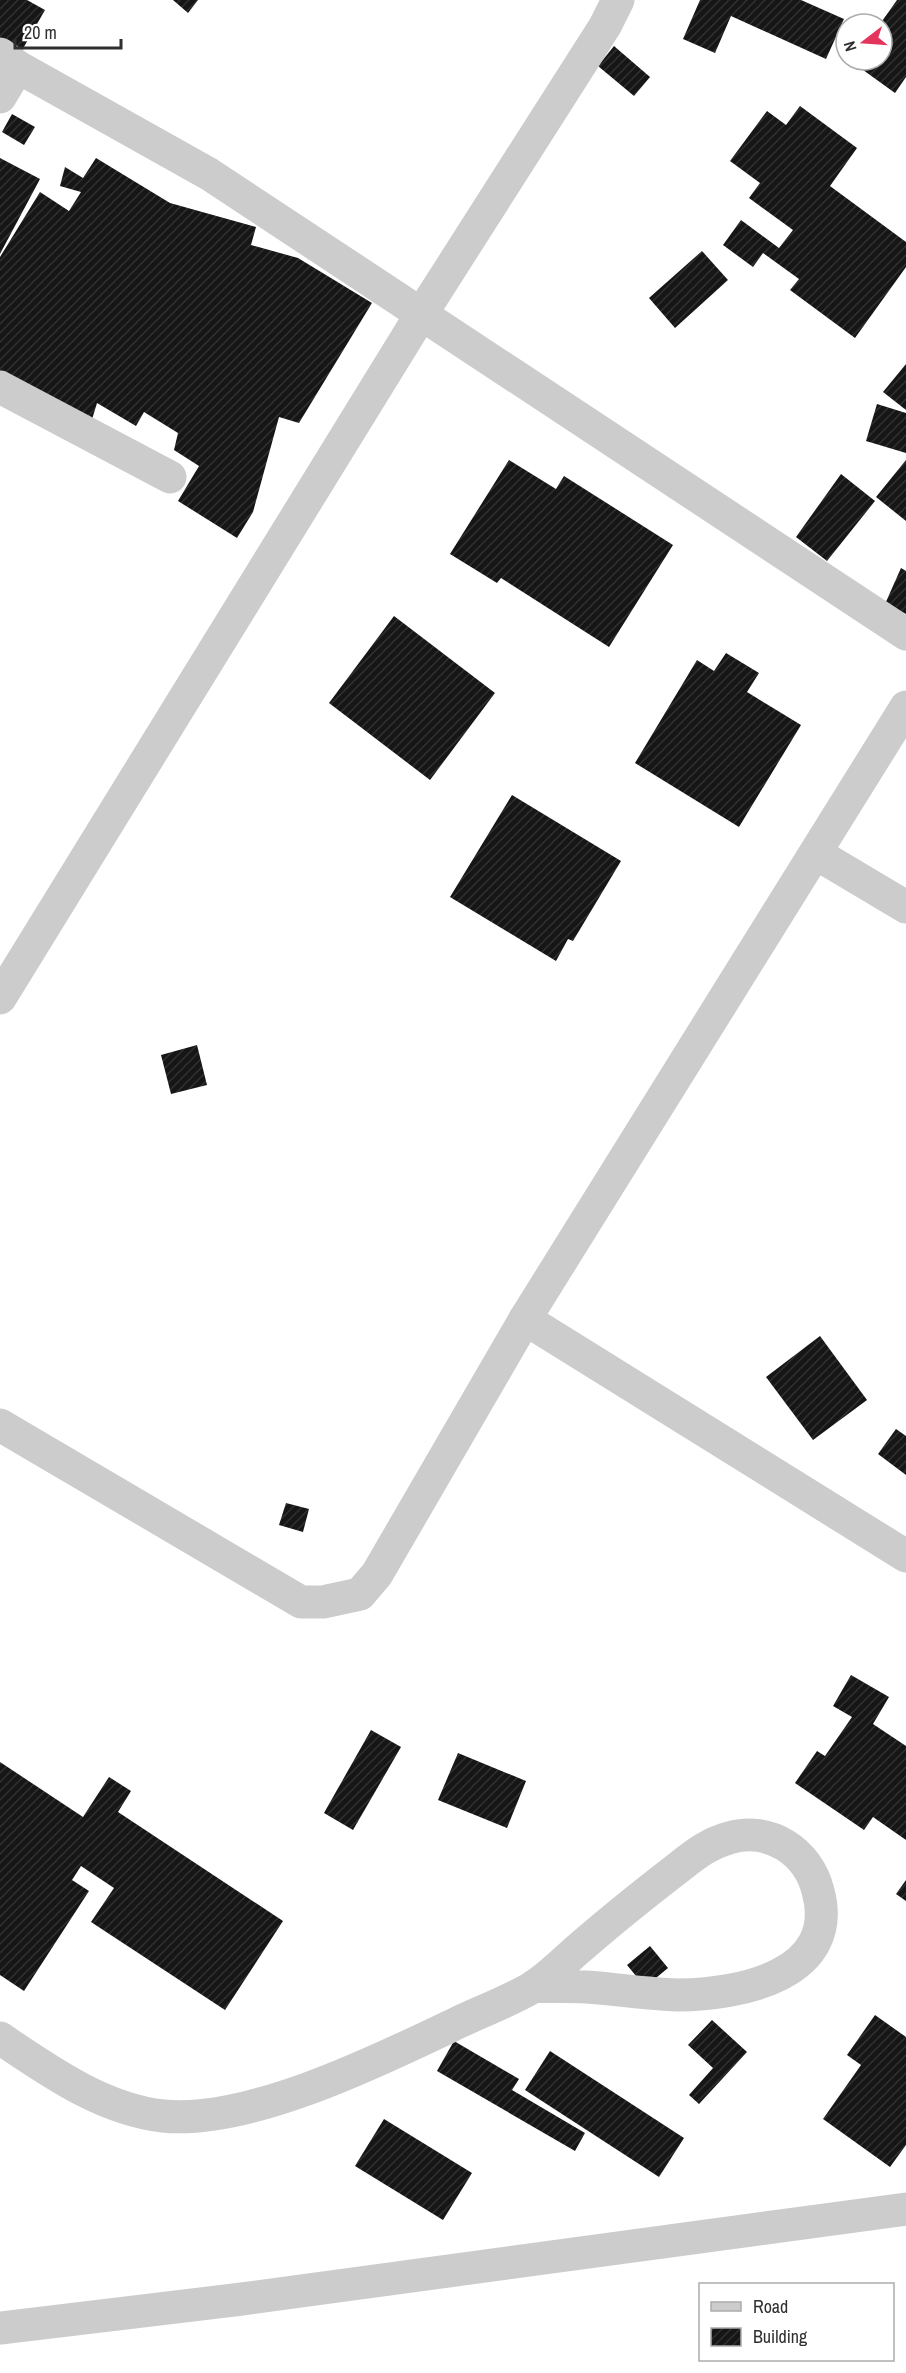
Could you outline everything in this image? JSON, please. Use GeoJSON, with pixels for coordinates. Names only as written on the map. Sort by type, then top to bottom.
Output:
{"type":"FeatureCollection","features":[{"type":"Feature","properties":{"kind":"street"},"geometry":{"type":"LineString","coordinates":[[0,998],[422,313],[605,26],[618,0]]}},
{"type":"Feature","properties":{"kind":"street"},"geometry":{"type":"LineString","coordinates":[[0,97],[9,61],[209,174],[906,634]]}},
{"type":"Feature","properties":{"kind":"street"},"geometry":{"type":"LineString","coordinates":[[0,387],[170,477]]}},
{"type":"Feature","properties":{"kind":"street"},"geometry":{"type":"LineString","coordinates":[[0,1425],[301,1602],[341,1599],[360,1594],[377,1574],[525,1318],[817,854],[906,707]]}},
{"type":"Feature","properties":{"kind":"street"},"geometry":{"type":"LineString","coordinates":[[817,854],[906,907]]}},
{"type":"Feature","properties":{"kind":"street"},"geometry":{"type":"LineString","coordinates":[[525,1318],[906,1556]]}},
{"type":"Feature","properties":{"kind":"street"},"geometry":{"type":"LineString","coordinates":[[0,2038],[57,2076],[111,2103],[163,2116],[215,2115],[274,2099],[375,2062],[534,1986],[630,1904],[708,1845],[732,1837],[751,1835],[773,1838],[791,1848],[808,1868],[818,1890],[821,1913],[818,1941],[800,1964],[768,1980],[726,1991],[677,1995],[586,1987],[534,1986]]}},
{"type":"Feature","properties":{"kind":"street"},"geometry":{"type":"LineString","coordinates":[[0,2328],[242,2300],[906,2209]]}},
{"type":"Feature","properties":{"kind":"building"},"geometry":{"type":"Polygon","coordinates":[[[0,0],[27,0],[45,10],[21,52],[0,39],[0,0]]]}},
{"type":"Feature","properties":{"kind":"building"},"geometry":{"type":"Polygon","coordinates":[[[173,0],[198,0],[188,13],[173,0]]]}},
{"type":"Feature","properties":{"kind":"building"},"geometry":{"type":"Polygon","coordinates":[[[700,0],[801,0],[834,15],[834,41],[826,59],[731,16],[715,53],[683,39],[700,0]]]}},
{"type":"Feature","properties":{"kind":"building"},"geometry":{"type":"Polygon","coordinates":[[[897,0],[906,0],[906,77],[895,93],[866,72],[894,72],[894,12],[888,12],[897,0]]]}},
{"type":"Feature","properties":{"kind":"building"},"geometry":{"type":"Polygon","coordinates":[[[614,46],[650,77],[634,96],[598,66],[614,46]]]}},
{"type":"Feature","properties":{"kind":"building"},"geometry":{"type":"Polygon","coordinates":[[[800,106],[857,148],[830,186],[906,242],[906,267],[855,338],[790,290],[799,279],[763,253],[753,267],[723,245],[741,220],[779,248],[793,230],[749,198],[760,183],[730,161],[767,111],[786,125],[800,106]]]}},
{"type":"Feature","properties":{"kind":"building"},"geometry":{"type":"Polygon","coordinates":[[[12,114],[35,127],[24,145],[2,132],[12,114]]]}},
{"type":"Feature","properties":{"kind":"building"},"geometry":{"type":"Polygon","coordinates":[[[0,158],[40,179],[0,254],[0,158]]]}},
{"type":"Feature","properties":{"kind":"building"},"geometry":{"type":"Polygon","coordinates":[[[96,158],[170,203],[256,227],[251,245],[298,258],[372,303],[299,423],[279,417],[253,512],[237,538],[178,501],[199,466],[174,450],[178,433],[144,412],[136,426],[97,403],[90,426],[0,385],[0,257],[40,192],[69,211],[81,192],[60,186],[65,167],[83,178],[96,158]]]}},
{"type":"Feature","properties":{"kind":"building"},"geometry":{"type":"Polygon","coordinates":[[[702,251],[728,280],[675,328],[649,298],[702,251]]]}},
{"type":"Feature","properties":{"kind":"building"},"geometry":{"type":"Polygon","coordinates":[[[906,364],[906,410],[883,392],[906,364]]]}},
{"type":"Feature","properties":{"kind":"building"},"geometry":{"type":"Polygon","coordinates":[[[877,404],[906,413],[906,453],[866,441],[877,404]]]}},
{"type":"Feature","properties":{"kind":"building"},"geometry":{"type":"Polygon","coordinates":[[[509,460],[556,489],[564,476],[673,545],[609,647],[501,578],[497,583],[450,554],[509,460]]]}},
{"type":"Feature","properties":{"kind":"building"},"geometry":{"type":"Polygon","coordinates":[[[906,460],[906,521],[876,497],[906,460]]]}},
{"type":"Feature","properties":{"kind":"building"},"geometry":{"type":"Polygon","coordinates":[[[841,474],[875,501],[827,561],[796,537],[841,474]]]}},
{"type":"Feature","properties":{"kind":"building"},"geometry":{"type":"Polygon","coordinates":[[[901,568],[906,571],[906,614],[885,604],[901,568]]]}},
{"type":"Feature","properties":{"kind":"building"},"geometry":{"type":"Polygon","coordinates":[[[394,616],[495,693],[430,780],[329,703],[394,616]]]}},
{"type":"Feature","properties":{"kind":"building"},"geometry":{"type":"Polygon","coordinates":[[[726,653],[759,673],[747,692],[801,725],[739,827],[635,763],[697,660],[714,671],[726,653]]]}},
{"type":"Feature","properties":{"kind":"building"},"geometry":{"type":"Polygon","coordinates":[[[512,795],[621,861],[573,941],[568,939],[556,961],[450,897],[512,795]]]}},
{"type":"Feature","properties":{"kind":"building"},"geometry":{"type":"Polygon","coordinates":[[[197,1045],[207,1085],[171,1094],[161,1055],[197,1045]]]}},
{"type":"Feature","properties":{"kind":"building"},"geometry":{"type":"Polygon","coordinates":[[[820,1336],[867,1400],[813,1440],[766,1377],[820,1336]]]}},
{"type":"Feature","properties":{"kind":"building"},"geometry":{"type":"Polygon","coordinates":[[[896,1429],[906,1436],[906,1475],[878,1454],[896,1429]]]}},
{"type":"Feature","properties":{"kind":"building"},"geometry":{"type":"Polygon","coordinates":[[[286,1503],[309,1509],[303,1532],[279,1525],[286,1503]]]}},
{"type":"Feature","properties":{"kind":"building"},"geometry":{"type":"Polygon","coordinates":[[[851,1675],[889,1697],[873,1724],[906,1746],[906,1840],[873,1817],[864,1830],[795,1783],[817,1751],[825,1756],[852,1717],[833,1706],[851,1675]]]}},
{"type":"Feature","properties":{"kind":"building"},"geometry":{"type":"Polygon","coordinates":[[[371,1730],[401,1747],[353,1830],[324,1813],[371,1730]]]}},
{"type":"Feature","properties":{"kind":"building"},"geometry":{"type":"Polygon","coordinates":[[[458,1753],[526,1781],[507,1828],[438,1800],[458,1753]]]}},
{"type":"Feature","properties":{"kind":"building"},"geometry":{"type":"Polygon","coordinates":[[[0,1762],[83,1817],[109,1777],[131,1791],[118,1812],[283,1921],[225,2010],[91,1922],[114,1888],[81,1866],[72,1880],[89,1891],[24,1991],[0,1975],[0,1762]]]}},
{"type":"Feature","properties":{"kind":"building"},"geometry":{"type":"Polygon","coordinates":[[[906,1880],[906,1901],[896,1894],[906,1880]]]}},
{"type":"Feature","properties":{"kind":"building"},"geometry":{"type":"Polygon","coordinates":[[[650,1946],[668,1968],[645,1987],[627,1965],[650,1946]]]}},
{"type":"Feature","properties":{"kind":"building"},"geometry":{"type":"Polygon","coordinates":[[[875,2015],[906,2037],[906,2145],[890,2167],[823,2119],[861,2065],[847,2055],[875,2015]]]}},
{"type":"Feature","properties":{"kind":"building"},"geometry":{"type":"Polygon","coordinates":[[[712,2020],[747,2052],[699,2104],[689,2095],[713,2068],[688,2045],[712,2020]]]}},
{"type":"Feature","properties":{"kind":"building"},"geometry":{"type":"Polygon","coordinates":[[[454,2041],[519,2079],[512,2090],[585,2133],[575,2151],[437,2071],[454,2041]]]}},
{"type":"Feature","properties":{"kind":"building"},"geometry":{"type":"Polygon","coordinates":[[[550,2051],[684,2138],[659,2177],[525,2090],[550,2051]]]}},
{"type":"Feature","properties":{"kind":"building"},"geometry":{"type":"Polygon","coordinates":[[[384,2119],[472,2173],[443,2220],[355,2166],[384,2119]]]}}]}
